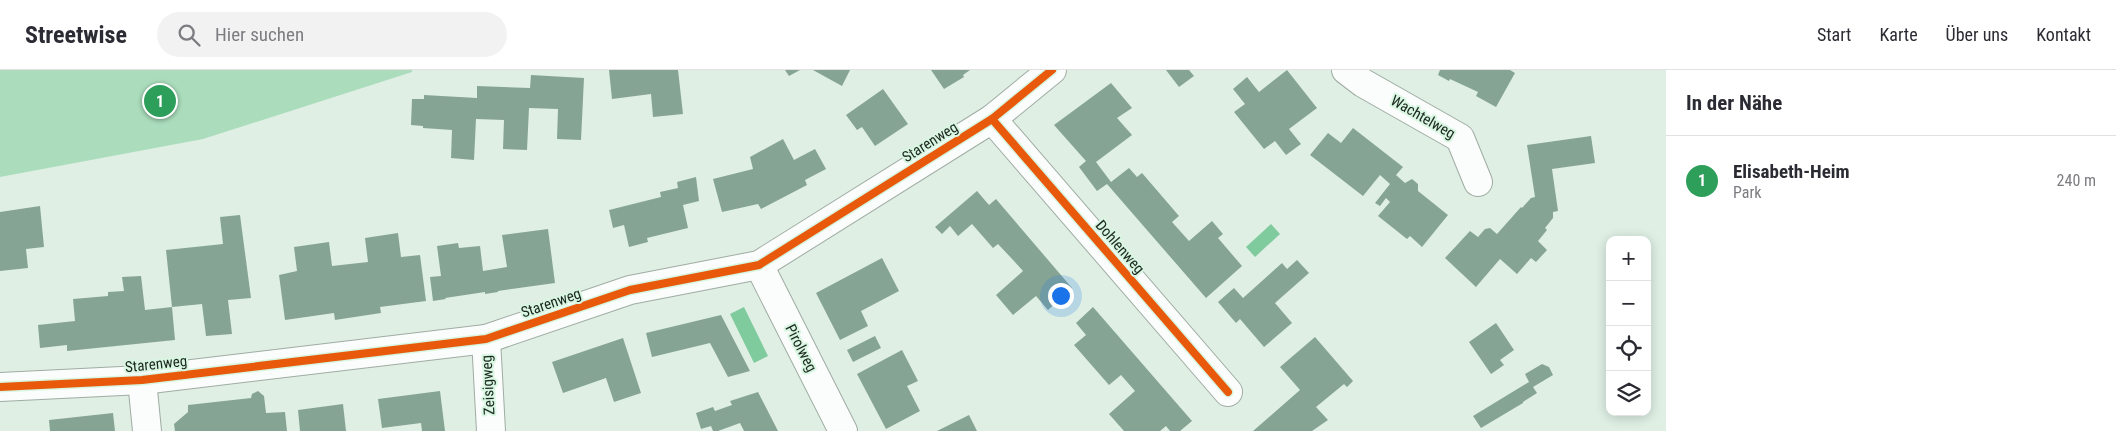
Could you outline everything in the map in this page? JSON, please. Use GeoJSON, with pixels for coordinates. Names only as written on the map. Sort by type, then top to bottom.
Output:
{"type":"FeatureCollection","features":[{"type":"Feature","properties":{"kind":"street","name":"Starenweg"},"geometry":{"type":"LineString","coordinates":[[0,387],[142,380],[486,339],[630,290],[760,265],[992,119],[1052,70]]}},
{"type":"Feature","properties":{"kind":"street","name":"Wachtelweg"},"geometry":{"type":"LineString","coordinates":[[1346,70],[1363,82],[1460,138],[1478,182]]}},
{"type":"Feature","properties":{"kind":"street","name":"Dohlenweg"},"geometry":{"type":"LineString","coordinates":[[992,119],[1228,392]]}},
{"type":"Feature","properties":{"kind":"street","name":"Pirolweg"},"geometry":{"type":"LineString","coordinates":[[760,265],[842,431]]}},
{"type":"Feature","properties":{"kind":"street","name":"Zeisigweg"},"geometry":{"type":"LineString","coordinates":[[486,339],[491,431]]}},
{"type":"Feature","properties":{"kind":"street"},"geometry":{"type":"LineString","coordinates":[[142,380],[147,431]]}},
{"type":"Feature","properties":{"kind":"shaded area"},"geometry":{"type":"Polygon","coordinates":[[[0,70],[412,70],[412,72],[203,139],[0,177],[0,70]]]}},
{"type":"Feature","properties":{"kind":"shaded area"},"geometry":{"type":"Polygon","coordinates":[[[1271,224],[1280,234],[1255,257],[1246,247],[1271,224]]]}},
{"type":"Feature","properties":{"kind":"shaded area"},"geometry":{"type":"Polygon","coordinates":[[[744,307],[768,356],[754,363],[730,314],[744,307]]]}},
{"type":"Feature","properties":{"kind":"building"},"geometry":{"type":"Polygon","coordinates":[[[609,70],[678,70],[683,114],[653,117],[651,94],[612,99],[609,70]]]}},
{"type":"Feature","properties":{"kind":"building"},"geometry":{"type":"Polygon","coordinates":[[[785,70],[800,70],[789,76],[785,70]]]}},
{"type":"Feature","properties":{"kind":"building"},"geometry":{"type":"Polygon","coordinates":[[[813,70],[850,70],[842,86],[813,70]]]}},
{"type":"Feature","properties":{"kind":"building"},"geometry":{"type":"Polygon","coordinates":[[[931,70],[970,70],[963,75],[964,77],[944,89],[931,70]]]}},
{"type":"Feature","properties":{"kind":"building"},"geometry":{"type":"Polygon","coordinates":[[[1166,70],[1189,70],[1194,76],[1179,87],[1166,70]]]}},
{"type":"Feature","properties":{"kind":"building"},"geometry":{"type":"Polygon","coordinates":[[[1287,70],[1317,108],[1289,129],[1301,144],[1286,155],[1275,141],[1264,149],[1234,112],[1245,104],[1233,89],[1247,77],[1259,92],[1287,70]]]}},
{"type":"Feature","properties":{"kind":"building"},"geometry":{"type":"Polygon","coordinates":[[[1440,70],[1510,70],[1515,73],[1496,107],[1476,96],[1478,92],[1438,75],[1440,70]]]}},
{"type":"Feature","properties":{"kind":"building"},"geometry":{"type":"Polygon","coordinates":[[[531,75],[584,78],[581,140],[557,139],[558,109],[529,108],[527,150],[503,149],[504,120],[476,119],[474,160],[451,158],[452,130],[423,128],[423,126],[411,125],[412,99],[424,99],[424,95],[477,98],[477,86],[530,88],[531,75]]]}},
{"type":"Feature","properties":{"kind":"building"},"geometry":{"type":"Polygon","coordinates":[[[1111,83],[1132,108],[1117,118],[1132,135],[1096,162],[1111,182],[1129,168],[1137,177],[1142,173],[1179,216],[1172,222],[1189,241],[1212,221],[1223,234],[1218,238],[1242,266],[1206,298],[1107,184],[1097,191],[1079,167],[1086,161],[1054,125],[1111,83]]]}},
{"type":"Feature","properties":{"kind":"building"},"geometry":{"type":"Polygon","coordinates":[[[883,89],[908,124],[875,146],[862,127],[857,130],[846,115],[883,89]]]}},
{"type":"Feature","properties":{"kind":"building"},"geometry":{"type":"Polygon","coordinates":[[[1353,128],[1403,167],[1396,175],[1405,183],[1412,179],[1418,184],[1418,191],[1448,215],[1422,247],[1410,236],[1407,239],[1378,216],[1390,202],[1386,198],[1380,206],[1375,203],[1390,184],[1380,175],[1363,196],[1310,155],[1328,133],[1341,143],[1353,128]]]}},
{"type":"Feature","properties":{"kind":"building"},"geometry":{"type":"Polygon","coordinates":[[[1591,136],[1595,163],[1552,169],[1558,211],[1553,212],[1553,218],[1545,228],[1547,230],[1538,241],[1547,250],[1536,262],[1531,258],[1517,274],[1500,259],[1476,287],[1445,258],[1470,231],[1478,237],[1485,229],[1490,228],[1497,234],[1521,207],[1531,198],[1535,197],[1527,145],[1591,136]]]}},
{"type":"Feature","properties":{"kind":"building"},"geometry":{"type":"Polygon","coordinates":[[[783,139],[794,160],[815,149],[826,169],[805,180],[807,185],[761,209],[758,204],[722,212],[713,179],[753,169],[750,157],[783,139]]]}},
{"type":"Feature","properties":{"kind":"building"},"geometry":{"type":"Polygon","coordinates":[[[696,177],[699,201],[683,205],[688,228],[647,238],[648,242],[629,247],[624,225],[613,228],[609,210],[661,197],[660,192],[678,188],[677,182],[696,177]]]}},
{"type":"Feature","properties":{"kind":"building"},"geometry":{"type":"Polygon","coordinates":[[[977,191],[989,205],[996,199],[1072,288],[1048,310],[1036,296],[1013,315],[996,295],[1023,271],[998,244],[993,248],[972,224],[958,236],[950,226],[942,234],[935,227],[977,191]]]}},
{"type":"Feature","properties":{"kind":"building"},"geometry":{"type":"Polygon","coordinates":[[[40,206],[44,247],[26,249],[28,268],[0,271],[0,212],[40,206]]]}},
{"type":"Feature","properties":{"kind":"building"},"geometry":{"type":"Polygon","coordinates":[[[240,215],[251,298],[228,300],[232,334],[206,336],[202,304],[172,307],[166,250],[223,244],[220,217],[240,215]]]}},
{"type":"Feature","properties":{"kind":"building"},"geometry":{"type":"Polygon","coordinates":[[[548,229],[555,283],[433,301],[430,277],[441,276],[437,246],[458,243],[459,248],[480,246],[483,271],[507,267],[502,235],[548,229]]]}},
{"type":"Feature","properties":{"kind":"building"},"geometry":{"type":"Polygon","coordinates":[[[398,233],[401,257],[420,255],[426,301],[380,307],[381,313],[335,320],[334,313],[285,320],[279,275],[297,271],[294,247],[329,242],[332,266],[368,262],[365,238],[398,233]]]}},
{"type":"Feature","properties":{"kind":"building"},"geometry":{"type":"Polygon","coordinates":[[[882,258],[899,291],[861,311],[868,326],[840,340],[816,293],[882,258]]]}},
{"type":"Feature","properties":{"kind":"building"},"geometry":{"type":"Polygon","coordinates":[[[1297,260],[1309,273],[1275,303],[1292,323],[1264,347],[1240,319],[1236,323],[1218,302],[1234,288],[1243,298],[1282,263],[1287,269],[1297,260]]]}},
{"type":"Feature","properties":{"kind":"building"},"geometry":{"type":"Polygon","coordinates":[[[141,276],[145,310],[172,307],[175,340],[67,351],[67,345],[40,348],[38,325],[75,321],[73,299],[108,296],[108,292],[124,291],[122,277],[141,276]]]}},
{"type":"Feature","properties":{"kind":"building"},"geometry":{"type":"Polygon","coordinates":[[[1093,307],[1192,421],[1180,431],[1170,431],[1166,426],[1160,431],[1124,431],[1109,414],[1135,391],[1121,375],[1109,385],[1074,345],[1086,335],[1076,323],[1093,307]]]}},
{"type":"Feature","properties":{"kind":"building"},"geometry":{"type":"Polygon","coordinates":[[[721,315],[750,371],[728,377],[710,343],[652,357],[646,333],[721,315]]]}},
{"type":"Feature","properties":{"kind":"building"},"geometry":{"type":"Polygon","coordinates":[[[1496,323],[1514,350],[1500,360],[1504,365],[1491,374],[1469,342],[1496,323]]]}},
{"type":"Feature","properties":{"kind":"building"},"geometry":{"type":"Polygon","coordinates":[[[875,336],[881,348],[853,362],[847,350],[875,336]]]}},
{"type":"Feature","properties":{"kind":"building"},"geometry":{"type":"Polygon","coordinates":[[[1315,337],[1353,381],[1347,387],[1344,384],[1316,407],[1328,420],[1312,431],[1253,431],[1300,390],[1280,367],[1315,337]]]}},
{"type":"Feature","properties":{"kind":"building"},"geometry":{"type":"Polygon","coordinates":[[[623,338],[641,393],[614,402],[606,378],[563,393],[552,362],[623,338]]]}},
{"type":"Feature","properties":{"kind":"building"},"geometry":{"type":"Polygon","coordinates":[[[902,350],[918,381],[907,386],[920,411],[886,429],[857,374],[902,350]]]}},
{"type":"Feature","properties":{"kind":"building"},"geometry":{"type":"Polygon","coordinates":[[[1542,364],[1549,367],[1553,375],[1533,387],[1537,393],[1481,428],[1473,416],[1529,382],[1525,374],[1542,364]]]}},
{"type":"Feature","properties":{"kind":"building"},"geometry":{"type":"Polygon","coordinates":[[[258,391],[264,396],[266,413],[285,412],[287,431],[175,431],[174,424],[188,412],[188,405],[251,398],[252,394],[258,391]]]}},
{"type":"Feature","properties":{"kind":"building"},"geometry":{"type":"Polygon","coordinates":[[[440,391],[445,431],[422,431],[421,423],[382,428],[378,399],[440,391]]]}},
{"type":"Feature","properties":{"kind":"building"},"geometry":{"type":"Polygon","coordinates":[[[758,392],[778,431],[744,431],[740,423],[718,431],[713,431],[711,426],[701,429],[696,413],[713,407],[715,411],[732,405],[730,401],[758,392]]]}},
{"type":"Feature","properties":{"kind":"building"},"geometry":{"type":"Polygon","coordinates":[[[343,404],[346,431],[300,431],[298,410],[343,404]]]}},
{"type":"Feature","properties":{"kind":"building"},"geometry":{"type":"Polygon","coordinates":[[[113,413],[115,431],[50,431],[49,420],[113,413]]]}},
{"type":"Feature","properties":{"kind":"building"},"geometry":{"type":"Polygon","coordinates":[[[969,415],[977,431],[937,431],[969,415]]]}},
{"type":"Feature","properties":{"kind":"cycle path"},"geometry":{"type":"LineString","coordinates":[[0,387],[142,380],[486,339],[630,290],[759,265],[992,119],[1052,70]]}},
{"type":"Feature","properties":{"kind":"cycle path"},"geometry":{"type":"LineString","coordinates":[[992,119],[1228,392]]}},
{"type":"Feature","properties":{"kind":"place","name":"Elisabeth-Heim"},"geometry":{"type":"Point","coordinates":[160,101]}}]}
